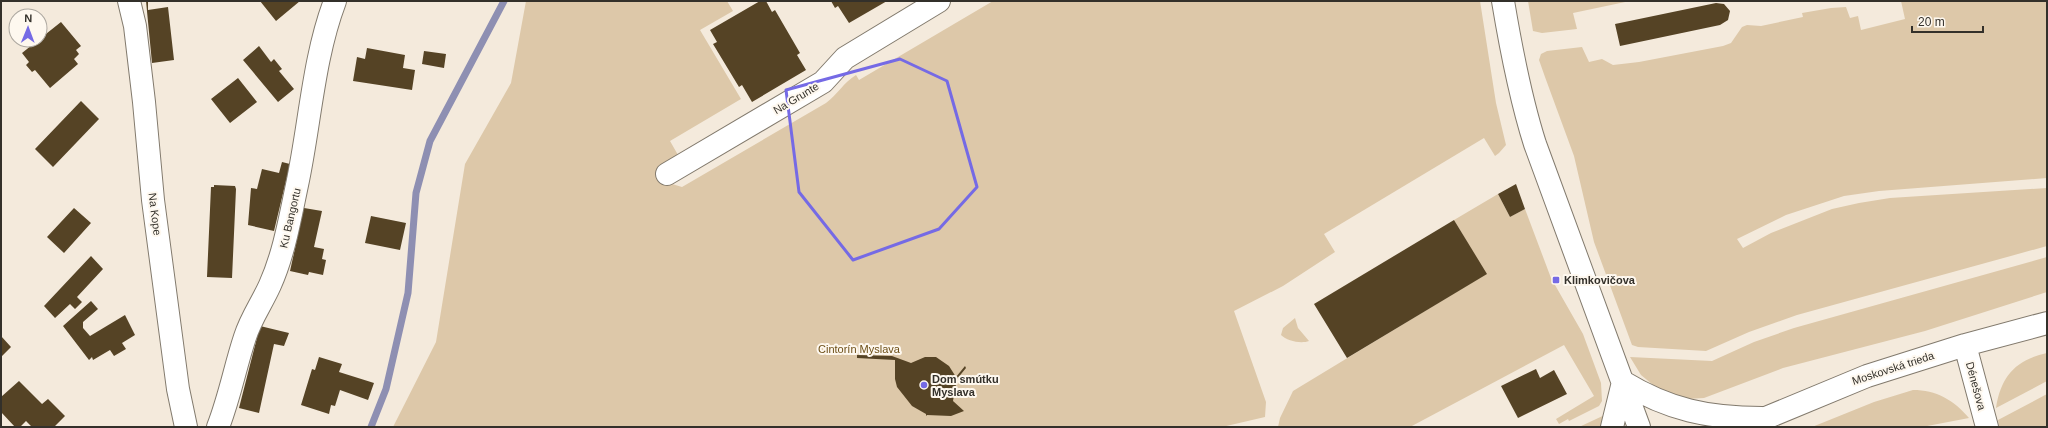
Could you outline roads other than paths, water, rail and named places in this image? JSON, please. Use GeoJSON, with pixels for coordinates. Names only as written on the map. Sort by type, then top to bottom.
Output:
{"type":"FeatureCollection","features":[{"type":"Feature","properties":{"kind":"street","name":"Na Kope"},"geometry":{"type":"LineString","coordinates":[[129,1],[134,26],[144,102],[152,200],[178,389],[186,427]]}},
{"type":"Feature","properties":{"kind":"street","name":"Ku Bangortu"},"geometry":{"type":"LineString","coordinates":[[218,427],[229,399],[245,337],[253,316],[270,285],[283,248],[298,185],[322,47],[335,1]]}},
{"type":"Feature","properties":{"kind":"street","name":"Na Grunte"},"geometry":{"type":"LineString","coordinates":[[667,174],[823,82],[845,58],[939,1]]}},
{"type":"Feature","properties":{"kind":"street"},"geometry":{"type":"LineString","coordinates":[[1503,1],[1510,47],[1527,118],[1577,262],[1639,427]]}},
{"type":"Feature","properties":{"kind":"street","name":"Moskovská trieda"},"geometry":{"type":"LineString","coordinates":[[1744,427],[1867,376],[1965,345],[2047,323]]}},
{"type":"Feature","properties":{"kind":"street","name":"Dénešova"},"geometry":{"type":"LineString","coordinates":[[1965,345],[1987,427]]}},
{"type":"Feature","properties":{"kind":"street"},"geometry":{"type":"LineString","coordinates":[[1623,382],[1659,402],[1693,412],[1730,418],[1765,418]]}},
{"type":"Feature","properties":{"kind":"street"},"geometry":{"type":"LineString","coordinates":[[1612,427],[1623,382]]}},
{"type":"Feature","properties":{"kind":"waterway"},"geometry":{"type":"LineString","coordinates":[[371,427],[386,389],[408,293],[416,193],[430,141],[504,1]]}},
{"type":"Feature","properties":{"kind":"place","name":"Klimkovičova"},"geometry":{"type":"Point","coordinates":[1556,280]}},
{"type":"Feature","properties":{"kind":"place","name":"Dom smútku Myslava"},"geometry":{"type":"Point","coordinates":[924,385]}},
{"type":"Feature","properties":{"kind":"park label","name":"Cintorín Myslava"},"geometry":{"type":"Point","coordinates":[859,349]}}]}
